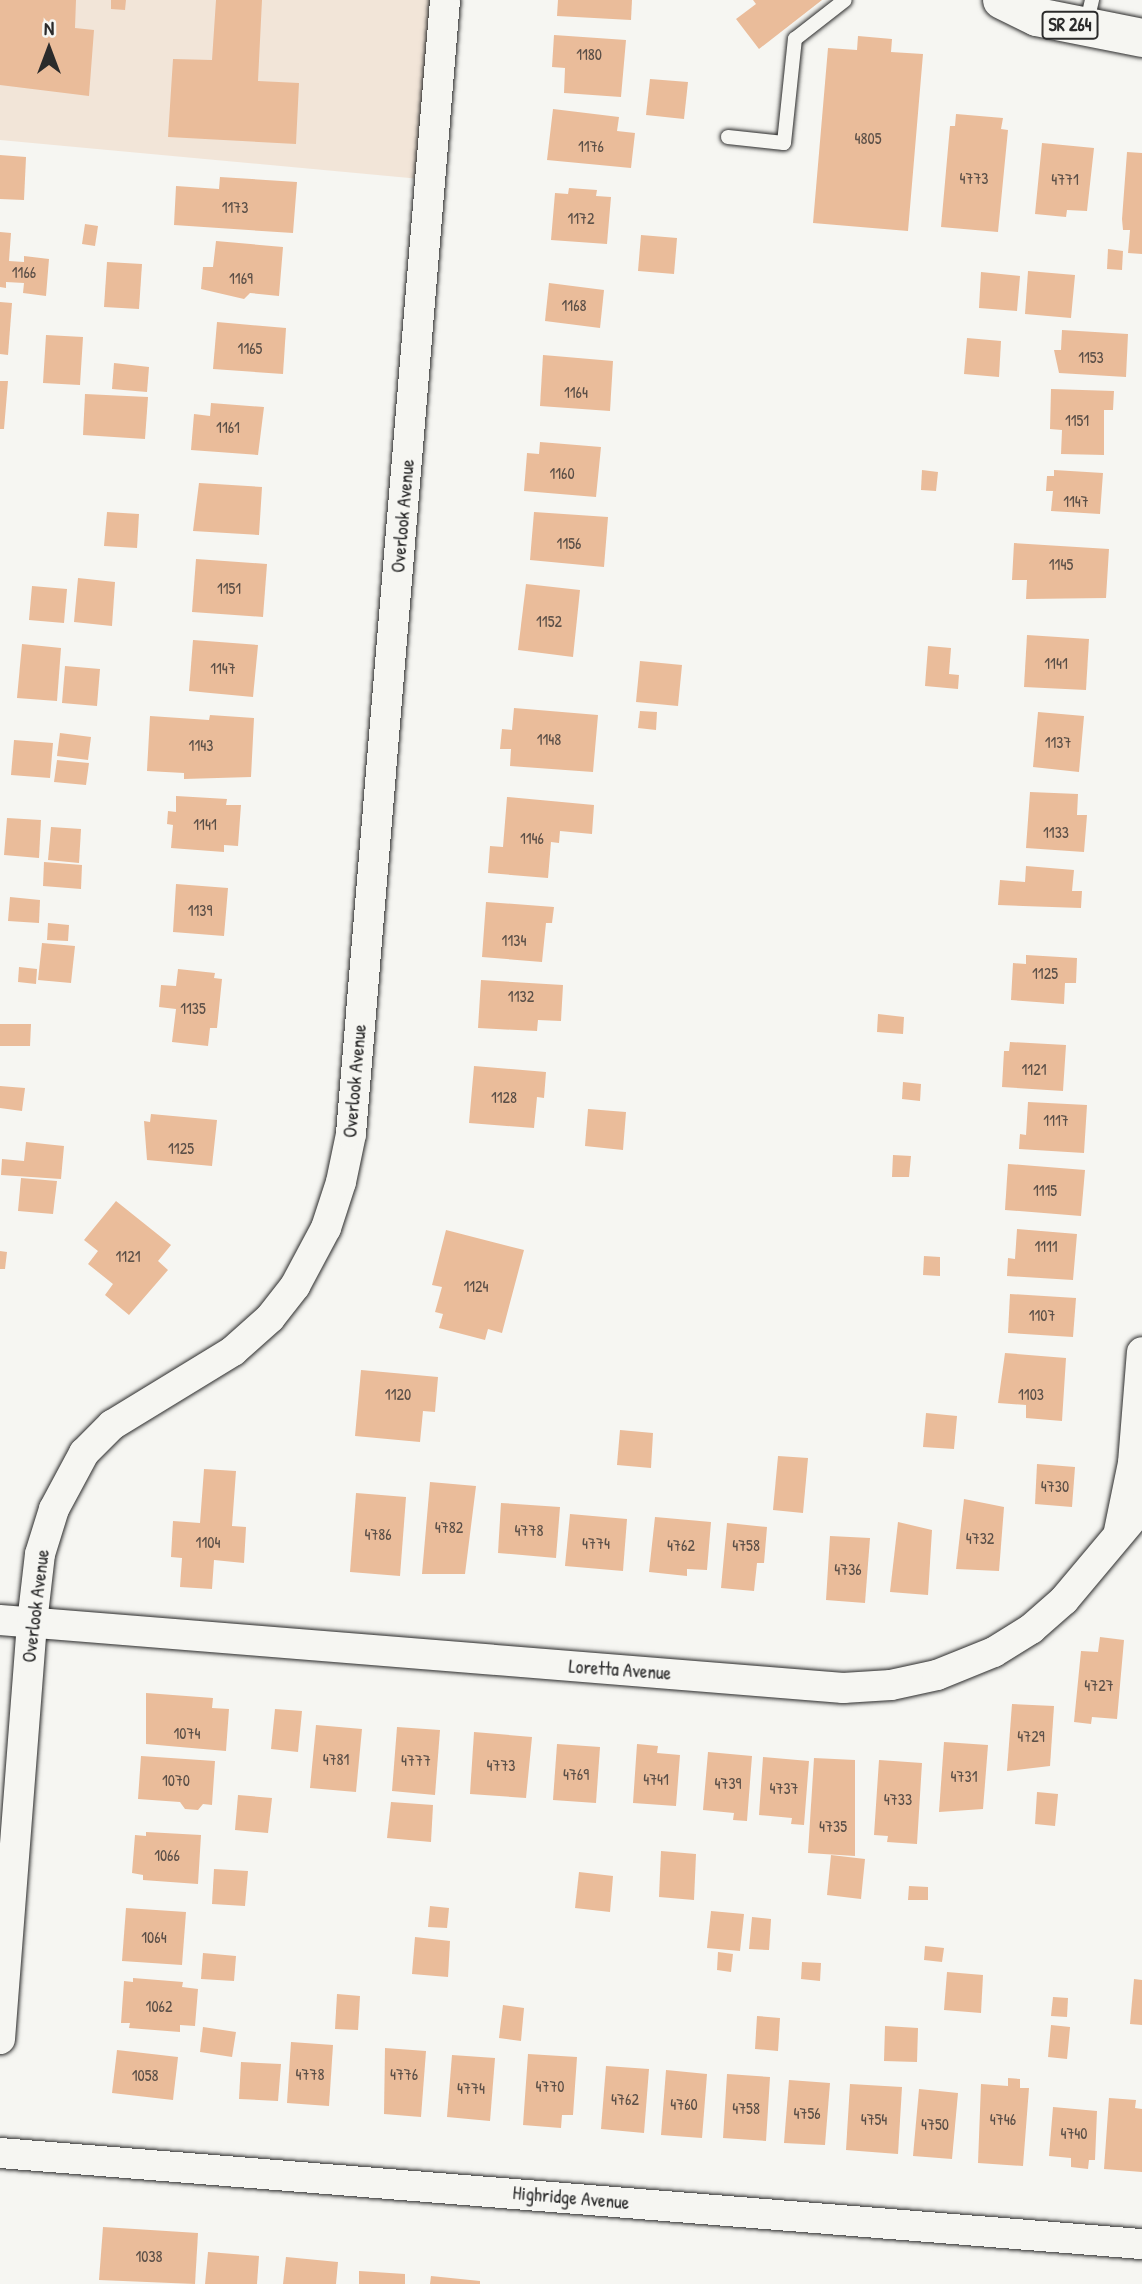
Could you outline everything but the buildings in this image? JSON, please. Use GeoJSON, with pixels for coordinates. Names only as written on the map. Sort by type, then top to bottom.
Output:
{"type":"FeatureCollection","features":[{"type":"Feature","properties":{"kind":"main road","name":"SR 264"},"geometry":{"type":"LineString","coordinates":[[1002,0],[1037,18],[1089,14],[1142,38]]}},
{"type":"Feature","properties":{"kind":"street","name":"Overlook Avenue"},"geometry":{"type":"LineString","coordinates":[[0,2039],[32,1623],[40,1554],[50,1520],[84,1453],[112,1425],[233,1351],[270,1318],[302,1274],[326,1228],[341,1182],[351,1134],[445,0]]}},
{"type":"Feature","properties":{"kind":"street"},"geometry":{"type":"LineString","coordinates":[[1119,1532],[1133,1463],[1142,1352]]}},
{"type":"Feature","properties":{"kind":"street","name":"Loretta Avenue"},"geometry":{"type":"LineString","coordinates":[[0,1620],[844,1688],[891,1685],[937,1675],[994,1652],[1031,1629],[1064,1600],[1142,1507]]}},
{"type":"Feature","properties":{"kind":"street","name":"Highridge Avenue"},"geometry":{"type":"LineString","coordinates":[[0,2153],[1142,2244]]}},
{"type":"Feature","properties":{"kind":"lane"},"geometry":{"type":"LineString","coordinates":[[728,137],[784,143],[795,39],[845,0]]}},
{"type":"Feature","properties":{"kind":"shaded area"},"geometry":{"type":"Polygon","coordinates":[[[0,0],[445,0],[431,180],[0,140],[0,0]]]}}]}
